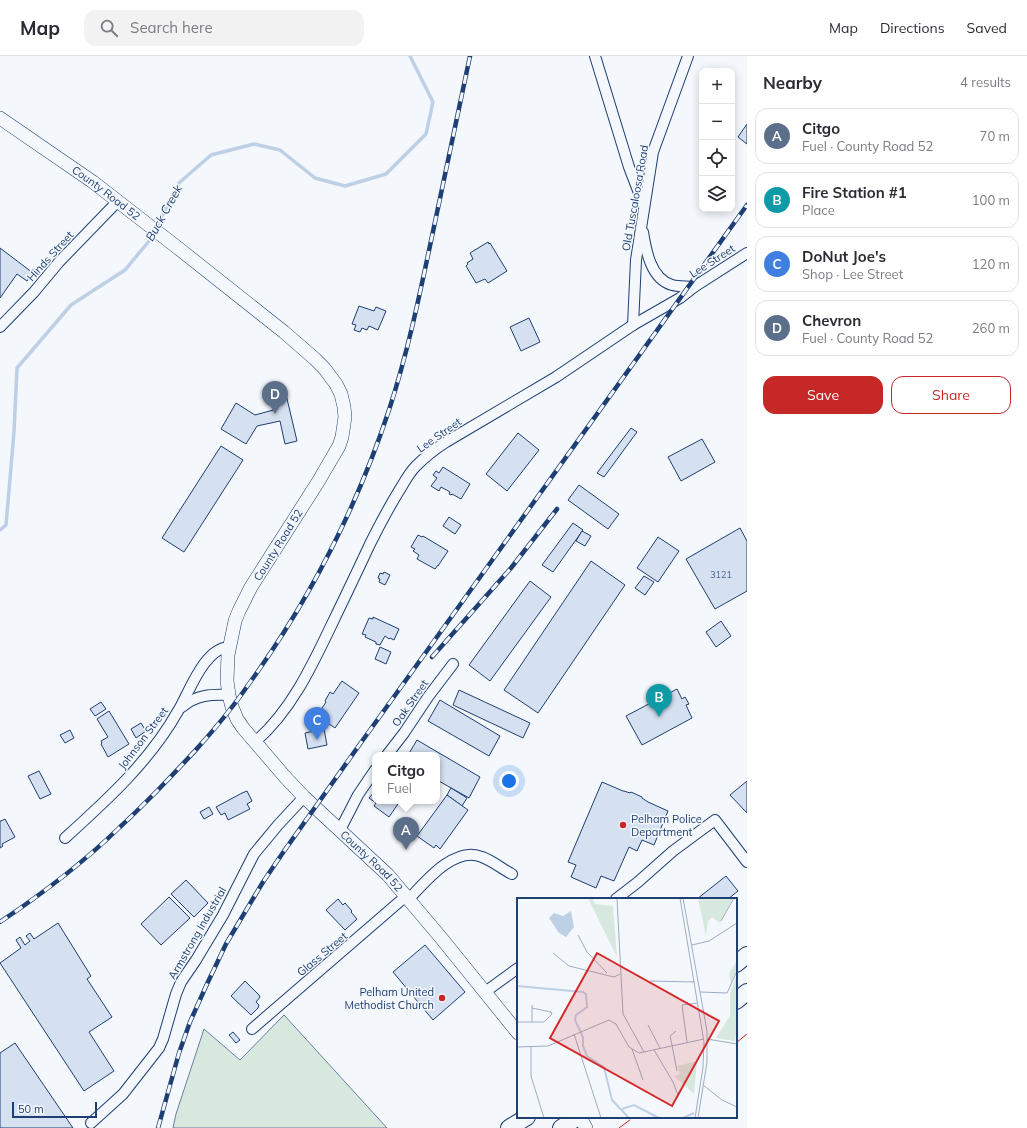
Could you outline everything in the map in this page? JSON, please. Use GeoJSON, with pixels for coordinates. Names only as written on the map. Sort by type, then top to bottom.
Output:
{"type":"FeatureCollection","features":[{"type":"Feature","properties":{"kind":"main road"},"geometry":{"type":"LineString","coordinates":[[737,963],[747,955]]}},
{"type":"Feature","properties":{"kind":"main road"},"geometry":{"type":"LineString","coordinates":[[737,1000],[747,992]]}},
{"type":"Feature","properties":{"kind":"main road"},"geometry":{"type":"LineString","coordinates":[[509,1128],[525,1118]]}},
{"type":"Feature","properties":{"kind":"main road"},"geometry":{"type":"LineString","coordinates":[[561,1128],[577,1118]]}},
{"type":"Feature","properties":{"kind":"street"},"geometry":{"type":"LineString","coordinates":[[594,56],[629,167],[644,207],[643,231],[645,244],[653,268],[660,278],[672,285],[694,287]]}},
{"type":"Feature","properties":{"kind":"street","name":"Old Tuscaloosa Road"},"geometry":{"type":"LineString","coordinates":[[633,325],[636,260],[653,152],[688,56]]}},
{"type":"Feature","properties":{"kind":"street","name":"County Road 52"},"geometry":{"type":"LineString","coordinates":[[0,118],[94,182],[284,332],[324,368],[341,394],[345,417],[339,446],[251,588],[235,621],[229,647],[227,681],[232,707],[237,719],[286,778],[304,797],[388,875],[442,939],[517,1033]]}},
{"type":"Feature","properties":{"kind":"street","name":"Hinds Street"},"geometry":{"type":"LineString","coordinates":[[0,327],[34,292],[59,262],[118,201]]}},
{"type":"Feature","properties":{"kind":"street","name":"Lee Street"},"geometry":{"type":"LineString","coordinates":[[255,742],[268,731],[279,718],[305,676],[322,645],[382,520],[395,496],[416,466],[434,450],[446,442],[556,377],[633,325],[680,298],[694,287],[747,253]]}},
{"type":"Feature","properties":{"kind":"street","name":"Johnson Street"},"geometry":{"type":"LineString","coordinates":[[65,838],[122,786],[162,736],[178,712],[200,671],[209,658],[219,649],[229,647]]}},
{"type":"Feature","properties":{"kind":"street","name":"Oak Street"},"geometry":{"type":"LineString","coordinates":[[389,752],[453,664]]}},
{"type":"Feature","properties":{"kind":"street"},"geometry":{"type":"LineString","coordinates":[[178,712],[191,700],[202,696],[213,694],[229,695]]}},
{"type":"Feature","properties":{"kind":"street"},"geometry":{"type":"LineString","coordinates":[[340,830],[358,795],[372,774]]}},
{"type":"Feature","properties":{"kind":"street","name":"Armstrong Industrial"},"geometry":{"type":"LineString","coordinates":[[91,1124],[123,1094],[159,1048],[181,982],[223,915],[248,864],[254,854],[278,825],[304,797]]}},
{"type":"Feature","properties":{"kind":"street"},"geometry":{"type":"LineString","coordinates":[[617,898],[673,851],[715,820],[747,862]]}},
{"type":"Feature","properties":{"kind":"street","name":"Glass Street"},"geometry":{"type":"LineString","coordinates":[[252,1029],[452,860],[469,854],[482,857],[512,874]]}},
{"type":"Feature","properties":{"kind":"street"},"geometry":{"type":"LineString","coordinates":[[485,992],[517,969]]}},
{"type":"Feature","properties":{"kind":"street"},"geometry":{"type":"LineString","coordinates":[[580,1118],[586,1128]]}},
{"type":"Feature","properties":{"kind":"shaded area"},"geometry":{"type":"Polygon","coordinates":[[[284,1015],[387,1128],[173,1128],[176,1114],[204,1029],[240,1060],[284,1015]]]}},
{"type":"Feature","properties":{"kind":"building"},"geometry":{"type":"Polygon","coordinates":[[[747,124],[747,144],[738,137],[747,124]]]}},
{"type":"Feature","properties":{"kind":"building"},"geometry":{"type":"Polygon","coordinates":[[[488,242],[507,271],[488,283],[485,279],[476,283],[466,266],[468,264],[467,263],[473,259],[470,253],[488,242]]]}},
{"type":"Feature","properties":{"kind":"building"},"geometry":{"type":"Polygon","coordinates":[[[0,248],[33,273],[27,281],[17,274],[0,298],[0,248]]]}},
{"type":"Feature","properties":{"kind":"building"},"geometry":{"type":"Polygon","coordinates":[[[359,306],[374,311],[376,307],[386,311],[378,330],[369,326],[367,330],[362,328],[360,332],[354,330],[356,325],[352,324],[359,306]]]}},
{"type":"Feature","properties":{"kind":"building"},"geometry":{"type":"Polygon","coordinates":[[[529,318],[540,342],[521,351],[510,327],[529,318]]]}},
{"type":"Feature","properties":{"kind":"building"},"geometry":{"type":"Polygon","coordinates":[[[284,386],[297,441],[285,444],[280,421],[257,426],[246,444],[221,429],[236,403],[255,415],[277,409],[272,389],[284,386]]]}},
{"type":"Feature","properties":{"kind":"building"},"geometry":{"type":"Polygon","coordinates":[[[631,428],[637,432],[604,477],[597,473],[631,428]]]}},
{"type":"Feature","properties":{"kind":"building"},"geometry":{"type":"Polygon","coordinates":[[[518,433],[539,450],[507,491],[486,474],[518,433]]]}},
{"type":"Feature","properties":{"kind":"building"},"geometry":{"type":"Polygon","coordinates":[[[702,439],[715,462],[681,481],[668,457],[702,439]]]}},
{"type":"Feature","properties":{"kind":"building"},"geometry":{"type":"Polygon","coordinates":[[[221,446],[243,460],[184,552],[162,538],[221,446]]]}},
{"type":"Feature","properties":{"kind":"building"},"geometry":{"type":"Polygon","coordinates":[[[443,467],[470,484],[461,499],[449,494],[450,492],[441,487],[439,491],[431,486],[437,478],[433,475],[436,471],[439,473],[443,467]]]}},
{"type":"Feature","properties":{"kind":"building"},"geometry":{"type":"Polygon","coordinates":[[[579,485],[619,514],[608,529],[568,500],[579,485]]]}},
{"type":"Feature","properties":{"kind":"building"},"geometry":{"type":"Polygon","coordinates":[[[449,517],[461,525],[455,534],[443,526],[449,517]]]}},
{"type":"Feature","properties":{"kind":"building"},"geometry":{"type":"Polygon","coordinates":[[[573,523],[583,530],[553,572],[542,565],[573,523]]]}},
{"type":"Feature","properties":{"kind":"building"},"geometry":{"type":"Polygon","coordinates":[[[740,528],[747,541],[747,591],[715,609],[686,559],[740,528]]]}},
{"type":"Feature","properties":{"kind":"building"},"geometry":{"type":"Polygon","coordinates":[[[582,531],[591,536],[585,546],[576,541],[582,531]]]}},
{"type":"Feature","properties":{"kind":"building"},"geometry":{"type":"Polygon","coordinates":[[[418,535],[423,536],[448,551],[435,569],[417,559],[419,555],[413,551],[415,549],[411,547],[418,535]]]}},
{"type":"Feature","properties":{"kind":"building"},"geometry":{"type":"Polygon","coordinates":[[[658,537],[679,551],[658,582],[637,568],[658,537]]]}},
{"type":"Feature","properties":{"kind":"building"},"geometry":{"type":"Polygon","coordinates":[[[591,561],[625,585],[538,713],[504,690],[591,561]]]}},
{"type":"Feature","properties":{"kind":"building"},"geometry":{"type":"Polygon","coordinates":[[[384,572],[390,575],[385,585],[379,582],[380,579],[378,578],[380,573],[383,574],[384,572]]]}},
{"type":"Feature","properties":{"kind":"building"},"geometry":{"type":"Polygon","coordinates":[[[644,576],[654,582],[645,595],[635,588],[644,576]]]}},
{"type":"Feature","properties":{"kind":"building"},"geometry":{"type":"Polygon","coordinates":[[[530,581],[551,597],[490,681],[469,665],[530,581]]]}},
{"type":"Feature","properties":{"kind":"building"},"geometry":{"type":"Polygon","coordinates":[[[373,617],[399,629],[394,640],[385,636],[380,645],[365,637],[366,635],[362,634],[369,618],[373,619],[373,617]]]}},
{"type":"Feature","properties":{"kind":"building"},"geometry":{"type":"Polygon","coordinates":[[[721,621],[731,636],[716,647],[706,632],[721,621]]]}},
{"type":"Feature","properties":{"kind":"building"},"geometry":{"type":"Polygon","coordinates":[[[380,647],[391,652],[386,664],[375,659],[380,647]]]}},
{"type":"Feature","properties":{"kind":"building"},"geometry":{"type":"Polygon","coordinates":[[[342,681],[359,693],[335,728],[317,716],[326,702],[325,701],[330,692],[333,694],[342,681]]]}},
{"type":"Feature","properties":{"kind":"building"},"geometry":{"type":"Polygon","coordinates":[[[677,689],[682,699],[685,697],[689,704],[686,705],[692,718],[642,745],[626,716],[677,689]]]}},
{"type":"Feature","properties":{"kind":"building"},"geometry":{"type":"Polygon","coordinates":[[[459,690],[530,723],[523,738],[453,705],[459,690]]]}},
{"type":"Feature","properties":{"kind":"building"},"geometry":{"type":"Polygon","coordinates":[[[440,700],[500,736],[489,756],[428,721],[440,700]]]}},
{"type":"Feature","properties":{"kind":"building"},"geometry":{"type":"Polygon","coordinates":[[[101,702],[106,709],[95,716],[90,709],[101,702]]]}},
{"type":"Feature","properties":{"kind":"building"},"geometry":{"type":"Polygon","coordinates":[[[109,711],[129,744],[108,757],[101,744],[101,741],[108,737],[97,719],[109,711]]]}},
{"type":"Feature","properties":{"kind":"building"},"geometry":{"type":"Polygon","coordinates":[[[141,723],[146,731],[136,738],[131,729],[141,723]]]}},
{"type":"Feature","properties":{"kind":"building"},"geometry":{"type":"Polygon","coordinates":[[[324,729],[327,745],[308,749],[305,733],[324,729]]]}},
{"type":"Feature","properties":{"kind":"building"},"geometry":{"type":"Polygon","coordinates":[[[70,730],[74,738],[65,743],[60,735],[70,730]]]}},
{"type":"Feature","properties":{"kind":"building"},"geometry":{"type":"Polygon","coordinates":[[[417,740],[437,752],[410,752],[417,740]]]}},
{"type":"Feature","properties":{"kind":"building"},"geometry":{"type":"Polygon","coordinates":[[[440,754],[480,777],[469,798],[440,782],[440,754]]]}},
{"type":"Feature","properties":{"kind":"building"},"geometry":{"type":"Polygon","coordinates":[[[39,771],[51,794],[40,799],[28,776],[39,771]]]}},
{"type":"Feature","properties":{"kind":"building"},"geometry":{"type":"Polygon","coordinates":[[[747,781],[747,813],[730,795],[747,781]]]}},
{"type":"Feature","properties":{"kind":"building","name":"Pelham Police Department"},"geometry":{"type":"Polygon","coordinates":[[[602,782],[623,791],[631,792],[668,811],[654,845],[642,840],[637,851],[629,847],[614,881],[601,876],[596,888],[571,877],[576,865],[568,862],[602,782]]]}},
{"type":"Feature","properties":{"kind":"building"},"geometry":{"type":"Polygon","coordinates":[[[451,788],[467,798],[462,806],[447,795],[451,788]]]}},
{"type":"Feature","properties":{"kind":"building"},"geometry":{"type":"Polygon","coordinates":[[[247,791],[252,801],[247,804],[250,809],[228,820],[225,813],[221,815],[216,807],[247,791]]]}},
{"type":"Feature","properties":{"kind":"building"},"geometry":{"type":"Polygon","coordinates":[[[447,795],[468,810],[440,849],[436,845],[434,848],[417,836],[447,795]]]}},
{"type":"Feature","properties":{"kind":"building"},"geometry":{"type":"Polygon","coordinates":[[[375,804],[398,804],[389,817],[374,806],[375,804]]]}},
{"type":"Feature","properties":{"kind":"building"},"geometry":{"type":"Polygon","coordinates":[[[209,807],[213,814],[204,819],[200,812],[209,807]]]}},
{"type":"Feature","properties":{"kind":"building"},"geometry":{"type":"Polygon","coordinates":[[[5,819],[15,837],[2,844],[3,846],[0,848],[0,821],[5,819]]]}},
{"type":"Feature","properties":{"kind":"building"},"geometry":{"type":"Polygon","coordinates":[[[726,876],[738,891],[729,898],[698,898],[726,876]]]}},
{"type":"Feature","properties":{"kind":"building"},"geometry":{"type":"Polygon","coordinates":[[[186,880],[208,903],[194,917],[171,894],[186,880]]]}},
{"type":"Feature","properties":{"kind":"building"},"geometry":{"type":"Polygon","coordinates":[[[169,897],[190,918],[161,945],[141,924],[169,897]]]}},
{"type":"Feature","properties":{"kind":"building"},"geometry":{"type":"Polygon","coordinates":[[[338,899],[343,905],[345,903],[357,919],[345,930],[326,910],[338,899]]]}},
{"type":"Feature","properties":{"kind":"building"},"geometry":{"type":"Polygon","coordinates":[[[58,923],[91,976],[87,979],[112,1017],[89,1032],[114,1071],[84,1091],[0,963],[21,948],[16,940],[20,937],[25,945],[30,941],[26,936],[30,933],[34,939],[58,923]]]}},
{"type":"Feature","properties":{"kind":"building"},"geometry":{"type":"Polygon","coordinates":[[[425,945],[465,992],[433,1020],[393,972],[425,945]]]}},
{"type":"Feature","properties":{"kind":"building"},"geometry":{"type":"Polygon","coordinates":[[[245,981],[260,997],[256,1002],[259,1005],[258,1008],[251,1015],[231,996],[245,981]]]}},
{"type":"Feature","properties":{"kind":"building"},"geometry":{"type":"Polygon","coordinates":[[[233,1032],[240,1040],[236,1043],[229,1035],[233,1032]]]}},
{"type":"Feature","properties":{"kind":"building"},"geometry":{"type":"Polygon","coordinates":[[[15,1043],[73,1128],[0,1128],[0,1053],[15,1043]]]}},
{"type":"Feature","properties":{"kind":"waterway","name":"Buck Creek"},"geometry":{"type":"LineString","coordinates":[[156,228],[179,183],[211,155],[254,144],[280,150],[315,178],[345,186],[386,174],[426,134],[433,102],[410,56]]}},
{"type":"Feature","properties":{"kind":"waterway","name":"Buck Creek"},"geometry":{"type":"LineString","coordinates":[[0,530],[6,525],[14,432],[17,368],[71,305],[125,270],[149,241],[153,233]]}},
{"type":"Feature","properties":{"kind":"railway"},"geometry":{"type":"LineString","coordinates":[[0,922],[47,889],[92,853],[167,781],[196,750],[223,718],[256,674],[277,643],[315,580],[363,480],[389,410],[417,305],[470,56]]}},
{"type":"Feature","properties":{"kind":"railway"},"geometry":{"type":"LineString","coordinates":[[158,1128],[179,1053],[190,1022],[226,944],[263,882],[360,744],[747,205]]}},
{"type":"Feature","properties":{"kind":"railway"},"geometry":{"type":"LineString","coordinates":[[432,657],[511,568],[557,509]]}},
{"type":"Feature","properties":{"kind":"power"},"geometry":{"type":"LineString","coordinates":[[737,1042],[747,1034]]}},
{"type":"Feature","properties":{"kind":"power"},"geometry":{"type":"LineString","coordinates":[[619,1128],[633,1118]]}},
{"type":"Feature","properties":{"kind":"place","name":"Chevron"},"geometry":{"type":"Point","coordinates":[275,414]}},
{"type":"Feature","properties":{"kind":"place","name":"Fire Station #1"},"geometry":{"type":"Point","coordinates":[659,717]}},
{"type":"Feature","properties":{"kind":"place","name":"DoNut Joe's"},"geometry":{"type":"Point","coordinates":[317,740]}},
{"type":"Feature","properties":{"kind":"place","name":"Pelham Police Department"},"geometry":{"type":"Point","coordinates":[623,825]}},
{"type":"Feature","properties":{"kind":"place","name":"Citgo"},"geometry":{"type":"Point","coordinates":[406,850]}},
{"type":"Feature","properties":{"kind":"place","name":"Pelham United Methodist Church"},"geometry":{"type":"Point","coordinates":[442,998]}}]}
